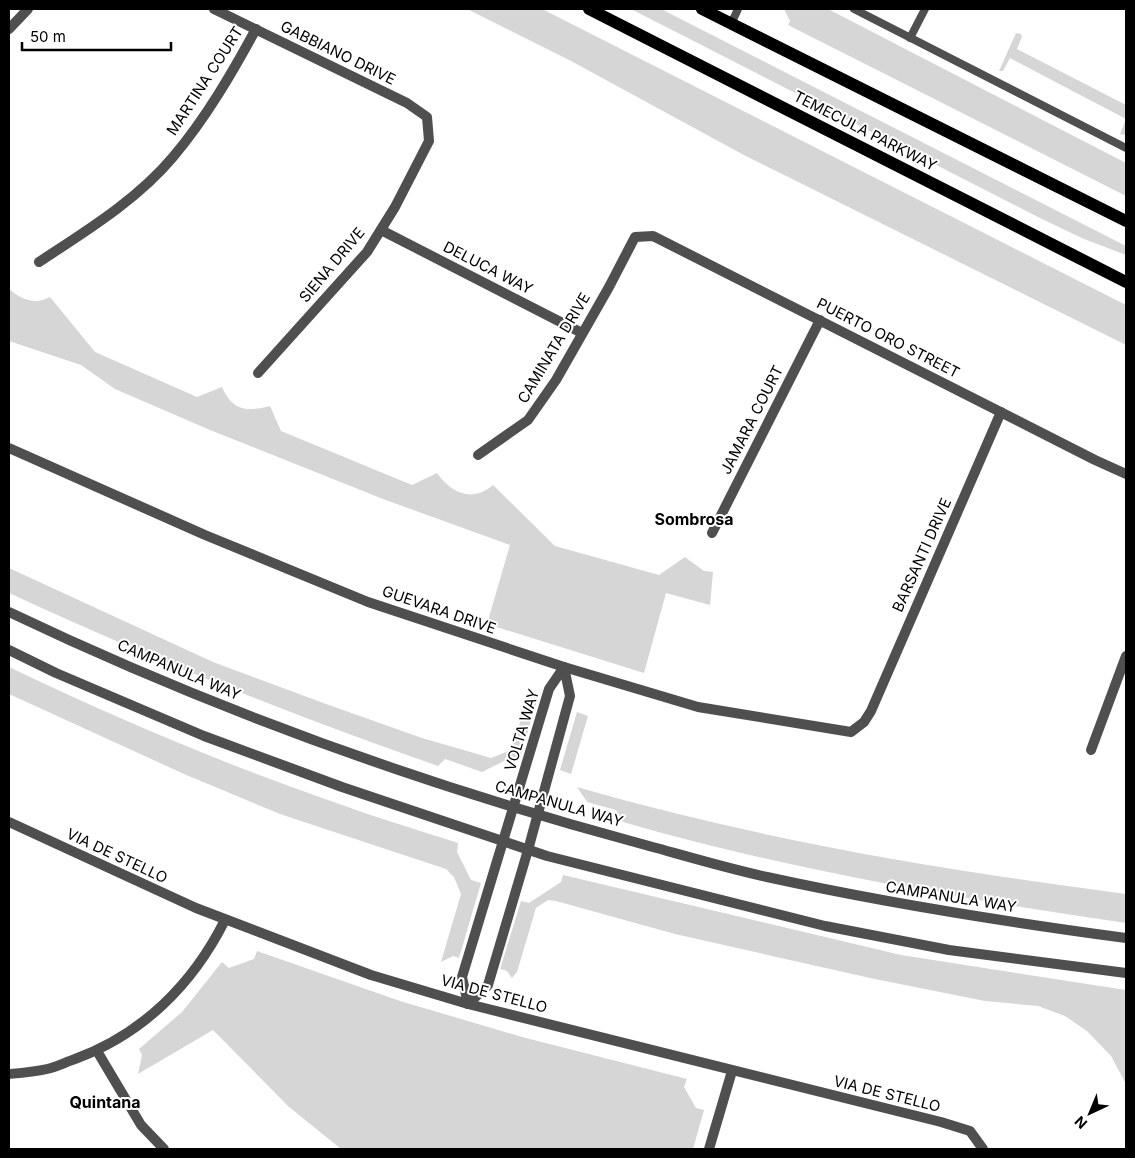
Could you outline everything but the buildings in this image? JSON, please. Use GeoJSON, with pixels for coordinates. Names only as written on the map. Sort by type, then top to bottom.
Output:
{"type":"FeatureCollection","features":[{"type":"Feature","properties":{"kind":"main road","name":"TEMECULA PARKWAY"},"geometry":{"type":"LineString","coordinates":[[589,9],[1126,282]]}},
{"type":"Feature","properties":{"kind":"main road"},"geometry":{"type":"LineString","coordinates":[[702,9],[1126,221]]}},
{"type":"Feature","properties":{"kind":"street"},"geometry":{"type":"LineString","coordinates":[[9,29],[28,9]]}},
{"type":"Feature","properties":{"kind":"street","name":"GABBIANO DRIVE"},"geometry":{"type":"LineString","coordinates":[[214,9],[407,103],[427,117],[429,140]]}},
{"type":"Feature","properties":{"kind":"street","name":"MARTINA COURT"},"geometry":{"type":"LineString","coordinates":[[39,262],[136,194],[173,157],[210,107],[256,29]]}},
{"type":"Feature","properties":{"kind":"street","name":"SIENA DRIVE"},"geometry":{"type":"LineString","coordinates":[[258,373],[367,252],[381,230],[429,140]]}},
{"type":"Feature","properties":{"kind":"street","name":"DELUCA WAY"},"geometry":{"type":"LineString","coordinates":[[381,230],[582,333]]}},
{"type":"Feature","properties":{"kind":"street","name":"PUERTO ORO STREET"},"geometry":{"type":"LineString","coordinates":[[634,237],[653,236],[1126,474]]}},
{"type":"Feature","properties":{"kind":"street","name":"CAMINATA DRIVE"},"geometry":{"type":"LineString","coordinates":[[478,456],[528,420],[556,380],[634,237]]}},
{"type":"Feature","properties":{"kind":"street","name":"JAMARA COURT"},"geometry":{"type":"LineString","coordinates":[[712,533],[820,320]]}},
{"type":"Feature","properties":{"kind":"street","name":"BARSANTI DRIVE"},"geometry":{"type":"LineString","coordinates":[[871,711],[1001,412]]}},
{"type":"Feature","properties":{"kind":"street","name":"GUEVARA DRIVE"},"geometry":{"type":"LineString","coordinates":[[9,448],[205,535],[368,602],[564,667],[698,707],[827,729],[851,732],[864,722],[871,711]]}},
{"type":"Feature","properties":{"kind":"street","name":"CAMPANULA WAY"},"geometry":{"type":"LineString","coordinates":[[9,612],[76,644],[254,718],[514,807],[763,876],[888,902],[1126,938]]}},
{"type":"Feature","properties":{"kind":"street"},"geometry":{"type":"LineString","coordinates":[[9,650],[56,673],[204,736],[528,850],[686,893],[825,926],[949,950],[1126,973]]}},
{"type":"Feature","properties":{"kind":"street"},"geometry":{"type":"LineString","coordinates":[[1092,750],[1126,656]]}},
{"type":"Feature","properties":{"kind":"street"},"geometry":{"type":"LineString","coordinates":[[468,1004],[488,985],[528,850],[570,696],[564,667]]}},
{"type":"Feature","properties":{"kind":"street","name":"VOLTA WAY"},"geometry":{"type":"LineString","coordinates":[[468,1004],[462,977],[549,689],[564,667]]}},
{"type":"Feature","properties":{"kind":"street","name":"VIA DE STELLO"},"geometry":{"type":"LineString","coordinates":[[9,822],[225,920],[371,975],[468,1004],[970,1131],[983,1149]]}},
{"type":"Feature","properties":{"kind":"street"},"geometry":{"type":"LineString","coordinates":[[9,1074],[48,1069],[97,1051],[132,1031],[167,1003],[208,950],[225,920]]}},
{"type":"Feature","properties":{"kind":"street"},"geometry":{"type":"LineString","coordinates":[[97,1051],[141,1125],[164,1149]]}},
{"type":"Feature","properties":{"kind":"street"},"geometry":{"type":"LineString","coordinates":[[709,1149],[732,1071]]}},
{"type":"Feature","properties":{"kind":"lane"},"geometry":{"type":"LineString","coordinates":[[731,24],[738,9]]}},
{"type":"Feature","properties":{"kind":"lane"},"geometry":{"type":"LineString","coordinates":[[854,9],[1126,148]]}},
{"type":"Feature","properties":{"kind":"lane"},"geometry":{"type":"LineString","coordinates":[[910,38],[925,9]]}},
{"type":"Feature","properties":{"kind":"shaded area"},"geometry":{"type":"Polygon","coordinates":[[[467,9],[542,9],[1126,305],[1126,345],[742,154],[571,61],[467,9]]]}},
{"type":"Feature","properties":{"kind":"shaded area"},"geometry":{"type":"Polygon","coordinates":[[[631,9],[661,9],[1126,246],[1126,255],[1084,239],[1042,219],[631,9]]]}},
{"type":"Feature","properties":{"kind":"shaded area"},"geometry":{"type":"Polygon","coordinates":[[[784,9],[828,9],[1126,163],[1126,196],[788,25],[790,21],[784,9]]]}},
{"type":"Feature","properties":{"kind":"shaded area"},"geometry":{"type":"Polygon","coordinates":[[[1016,33],[1021,34],[1022,37],[1017,49],[1126,105],[1126,119],[1010,58],[1003,71],[999,71],[1016,33]]]}},
{"type":"Feature","properties":{"kind":"shaded area"},"geometry":{"type":"Polygon","coordinates":[[[1126,119],[1126,133],[1125,135],[1120,134],[1126,119]]]}},
{"type":"Feature","properties":{"kind":"shaded area"},"geometry":{"type":"Polygon","coordinates":[[[9,289],[19,296],[34,301],[50,297],[95,352],[197,397],[222,387],[231,401],[241,408],[254,409],[270,406],[281,431],[412,485],[437,473],[449,486],[462,493],[477,494],[493,485],[555,546],[659,575],[685,557],[704,571],[713,572],[710,605],[666,593],[644,673],[487,624],[510,545],[383,499],[210,430],[115,389],[81,365],[9,341],[9,289]]]}},
{"type":"Feature","properties":{"kind":"shaded area"},"geometry":{"type":"Polygon","coordinates":[[[9,568],[213,662],[422,738],[491,758],[511,750],[528,698],[537,700],[520,759],[512,757],[482,772],[445,759],[438,766],[329,727],[168,663],[9,593],[9,568]]]}},
{"type":"Feature","properties":{"kind":"shaded area"},"geometry":{"type":"Polygon","coordinates":[[[9,667],[87,704],[247,770],[360,812],[458,843],[457,852],[471,880],[481,883],[459,958],[453,956],[441,962],[461,894],[454,877],[446,869],[280,814],[184,774],[9,694],[9,667]]]}},
{"type":"Feature","properties":{"kind":"shaded area"},"geometry":{"type":"Polygon","coordinates":[[[577,712],[588,716],[571,774],[560,770],[577,712]]]}},
{"type":"Feature","properties":{"kind":"shaded area"},"geometry":{"type":"Polygon","coordinates":[[[577,787],[644,806],[712,822],[849,851],[1057,885],[1126,894],[1126,923],[936,893],[748,855],[623,822],[616,810],[587,802],[577,787]]]}},
{"type":"Feature","properties":{"kind":"shaded area"},"geometry":{"type":"Polygon","coordinates":[[[563,875],[901,955],[1126,990],[1126,1084],[1111,1056],[1087,1031],[1065,1016],[1038,1006],[985,1001],[870,978],[675,934],[556,901],[548,900],[536,908],[517,972],[512,978],[507,971],[500,969],[521,901],[529,903],[561,882],[563,875]]]}},
{"type":"Feature","properties":{"kind":"shaded area"},"geometry":{"type":"Polygon","coordinates":[[[257,951],[400,1001],[522,1037],[687,1079],[684,1087],[696,1108],[704,1110],[693,1149],[341,1149],[288,1106],[213,1030],[138,1074],[142,1055],[139,1049],[182,1012],[222,962],[229,968],[254,959],[257,951]]]}},
{"type":"Feature","properties":{"kind":"district","name":"Sombrosa"},"geometry":{"type":"Point","coordinates":[694,519]}},
{"type":"Feature","properties":{"kind":"district","name":"Quintana"},"geometry":{"type":"Point","coordinates":[105,1102]}}]}
